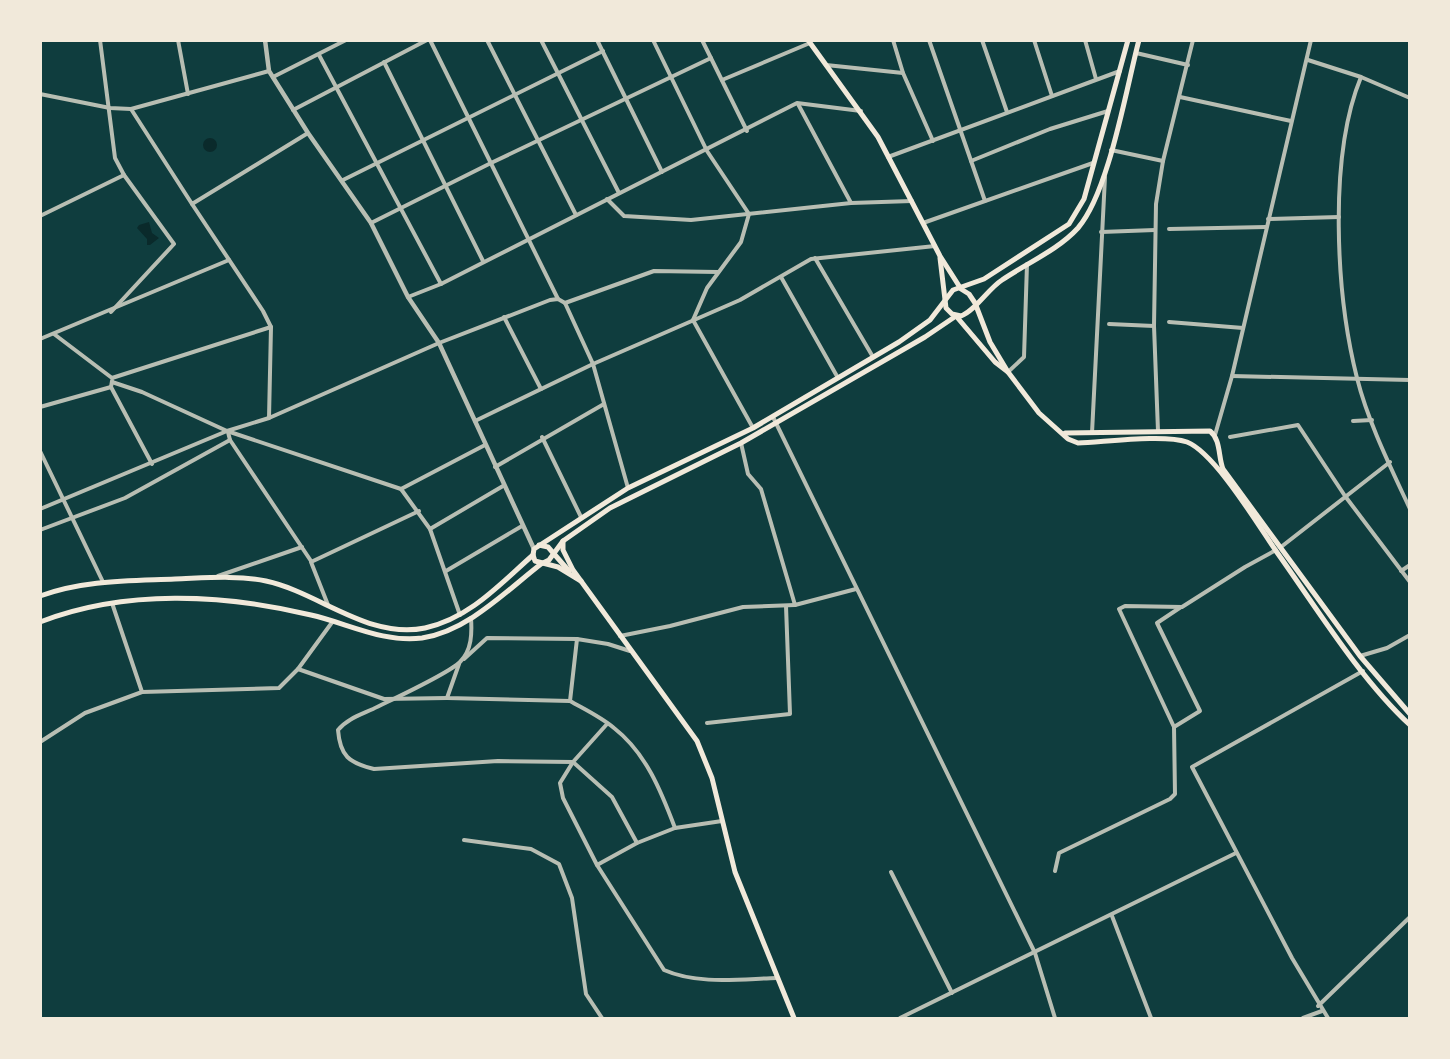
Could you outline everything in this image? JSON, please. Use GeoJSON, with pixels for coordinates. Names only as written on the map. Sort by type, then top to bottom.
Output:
{"type":"FeatureCollection","features":[{"type":"Feature","properties":{"kind":"main road"},"geometry":{"type":"LineString","coordinates":[[40,622],[112,603],[184,599],[231,602],[333,621],[382,636],[405,638],[438,633],[461,624],[549,560],[564,541],[610,508],[741,442],[930,320],[949,292],[961,289],[1012,261],[1069,224],[1084,198],[1128,40]]}},
{"type":"Feature","properties":{"kind":"main road"},"geometry":{"type":"LineString","coordinates":[[40,596],[77,585],[103,582],[212,578],[266,581],[373,623],[408,630],[425,628],[460,615],[481,602],[535,550],[581,517],[628,488],[774,420],[925,337],[956,316],[965,314],[1000,281],[1077,229],[1085,219],[1106,174],[1110,150],[1139,40]]}},
{"type":"Feature","properties":{"kind":"main road"},"geometry":{"type":"LineString","coordinates":[[809,42],[862,112],[913,201],[940,256],[961,289],[969,294],[975,303],[990,342],[1008,372],[1039,413],[1078,443],[1181,440],[1203,453],[1360,656],[1410,714]]}},
{"type":"Feature","properties":{"kind":"main road"},"geometry":{"type":"LineString","coordinates":[[940,256],[946,308],[956,316],[995,362],[1008,372]]}},
{"type":"Feature","properties":{"kind":"main road"},"geometry":{"type":"LineString","coordinates":[[1158,431],[1158,440]]}},
{"type":"Feature","properties":{"kind":"main road"},"geometry":{"type":"LineString","coordinates":[[1065,433],[1210,431],[1215,435],[1223,469],[1363,671],[1394,710],[1410,725]]}},
{"type":"Feature","properties":{"kind":"main road"},"geometry":{"type":"LineString","coordinates":[[1203,453],[1218,448]]}},
{"type":"Feature","properties":{"kind":"main road"},"geometry":{"type":"LineString","coordinates":[[564,541],[568,562],[619,636],[670,700],[698,741],[712,778],[735,872],[794,1018]]}},
{"type":"Feature","properties":{"kind":"main road"},"geometry":{"type":"LineString","coordinates":[[535,550],[548,547],[574,577]]}},
{"type":"Feature","properties":{"kind":"main road"},"geometry":{"type":"LineString","coordinates":[[535,550],[541,564]]}},
{"type":"Feature","properties":{"kind":"main road"},"geometry":{"type":"LineString","coordinates":[[541,564],[558,567],[581,581]]}},
{"type":"Feature","properties":{"kind":"street"},"geometry":{"type":"LineString","coordinates":[[100,40],[115,158],[124,175],[174,244],[111,312]]}},
{"type":"Feature","properties":{"kind":"street"},"geometry":{"type":"LineString","coordinates":[[178,40],[188,94]]}},
{"type":"Feature","properties":{"kind":"street"},"geometry":{"type":"LineString","coordinates":[[265,40],[269,71],[308,133],[371,223],[408,297],[439,343],[503,486],[535,550]]}},
{"type":"Feature","properties":{"kind":"street"},"geometry":{"type":"LineString","coordinates":[[273,77],[346,40]]}},
{"type":"Feature","properties":{"kind":"street"},"geometry":{"type":"LineString","coordinates":[[293,110],[428,40],[558,300]]}},
{"type":"Feature","properties":{"kind":"street"},"geometry":{"type":"LineString","coordinates":[[487,40],[576,215]]}},
{"type":"Feature","properties":{"kind":"street"},"geometry":{"type":"LineString","coordinates":[[542,40],[619,193]]}},
{"type":"Feature","properties":{"kind":"street"},"geometry":{"type":"LineString","coordinates":[[597,40],[662,172]]}},
{"type":"Feature","properties":{"kind":"street"},"geometry":{"type":"LineString","coordinates":[[653,40],[707,152],[749,214]]}},
{"type":"Feature","properties":{"kind":"street"},"geometry":{"type":"LineString","coordinates":[[702,40],[747,131]]}},
{"type":"Feature","properties":{"kind":"street"},"geometry":{"type":"LineString","coordinates":[[893,40],[903,73],[933,141]]}},
{"type":"Feature","properties":{"kind":"street"},"geometry":{"type":"LineString","coordinates":[[929,40],[985,201]]}},
{"type":"Feature","properties":{"kind":"street"},"geometry":{"type":"LineString","coordinates":[[982,40],[1006,112]]}},
{"type":"Feature","properties":{"kind":"street"},"geometry":{"type":"LineString","coordinates":[[1034,40],[1052,96]]}},
{"type":"Feature","properties":{"kind":"street"},"geometry":{"type":"LineString","coordinates":[[1085,40],[1096,79]]}},
{"type":"Feature","properties":{"kind":"street"},"geometry":{"type":"LineString","coordinates":[[1158,431],[1154,326],[1155,230],[1163,161],[1193,40]]}},
{"type":"Feature","properties":{"kind":"street"},"geometry":{"type":"LineString","coordinates":[[1215,435],[1232,376],[1311,40]]}},
{"type":"Feature","properties":{"kind":"street"},"geometry":{"type":"LineString","coordinates":[[722,80],[809,42]]}},
{"type":"Feature","properties":{"kind":"street"},"geometry":{"type":"LineString","coordinates":[[343,180],[603,51]]}},
{"type":"Feature","properties":{"kind":"street"},"geometry":{"type":"LineString","coordinates":[[1136,53],[1188,65]]}},
{"type":"Feature","properties":{"kind":"street"},"geometry":{"type":"LineString","coordinates":[[319,55],[441,284]]}},
{"type":"Feature","properties":{"kind":"street"},"geometry":{"type":"LineString","coordinates":[[371,223],[491,162],[711,58]]}},
{"type":"Feature","properties":{"kind":"street"},"geometry":{"type":"LineString","coordinates":[[1308,60],[1361,77],[1410,98]]}},
{"type":"Feature","properties":{"kind":"street"},"geometry":{"type":"LineString","coordinates":[[384,62],[483,261]]}},
{"type":"Feature","properties":{"kind":"street"},"geometry":{"type":"LineString","coordinates":[[825,65],[903,73]]}},
{"type":"Feature","properties":{"kind":"street"},"geometry":{"type":"LineString","coordinates":[[40,94],[110,108],[131,109],[269,71]]}},
{"type":"Feature","properties":{"kind":"street"},"geometry":{"type":"LineString","coordinates":[[888,157],[1120,71]]}},
{"type":"Feature","properties":{"kind":"street"},"geometry":{"type":"LineString","coordinates":[[1361,77],[1352,100],[1338,192],[1348,329],[1357,379],[1410,509]]}},
{"type":"Feature","properties":{"kind":"street"},"geometry":{"type":"LineString","coordinates":[[1180,97],[1292,121]]}},
{"type":"Feature","properties":{"kind":"street"},"geometry":{"type":"LineString","coordinates":[[408,297],[441,284],[619,193],[707,152],[797,103],[862,112]]}},
{"type":"Feature","properties":{"kind":"street"},"geometry":{"type":"LineString","coordinates":[[797,103],[851,203]]}},
{"type":"Feature","properties":{"kind":"street"},"geometry":{"type":"LineString","coordinates":[[131,109],[271,327],[269,418]]}},
{"type":"Feature","properties":{"kind":"street"},"geometry":{"type":"LineString","coordinates":[[971,161],[1050,129],[1109,111]]}},
{"type":"Feature","properties":{"kind":"street"},"geometry":{"type":"LineString","coordinates":[[192,204],[308,133]]}},
{"type":"Feature","properties":{"kind":"street"},"geometry":{"type":"LineString","coordinates":[[1110,150],[1163,161]]}},
{"type":"Feature","properties":{"kind":"street"},"geometry":{"type":"LineString","coordinates":[[923,223],[1094,163]]}},
{"type":"Feature","properties":{"kind":"street"},"geometry":{"type":"LineString","coordinates":[[1092,433],[1101,232],[1106,174]]}},
{"type":"Feature","properties":{"kind":"street"},"geometry":{"type":"LineString","coordinates":[[40,216],[124,175]]}},
{"type":"Feature","properties":{"kind":"street"},"geometry":{"type":"LineString","coordinates":[[607,199],[624,216],[691,220],[851,203],[913,201]]}},
{"type":"Feature","properties":{"kind":"street"},"geometry":{"type":"LineString","coordinates":[[693,320],[718,272],[741,242],[749,214]]}},
{"type":"Feature","properties":{"kind":"street"},"geometry":{"type":"LineString","coordinates":[[1268,219],[1339,217]]}},
{"type":"Feature","properties":{"kind":"street"},"geometry":{"type":"LineString","coordinates":[[1169,229],[1266,227]]}},
{"type":"Feature","properties":{"kind":"street"},"geometry":{"type":"LineString","coordinates":[[1101,232],[1155,230]]}},
{"type":"Feature","properties":{"kind":"street"},"geometry":{"type":"LineString","coordinates":[[475,421],[593,364],[740,300],[815,258],[935,246]]}},
{"type":"Feature","properties":{"kind":"street"},"geometry":{"type":"LineString","coordinates":[[815,258],[873,357]]}},
{"type":"Feature","properties":{"kind":"street"},"geometry":{"type":"LineString","coordinates":[[40,339],[111,312],[229,260]]}},
{"type":"Feature","properties":{"kind":"street"},"geometry":{"type":"LineString","coordinates":[[1008,372],[1024,357],[1026,264]]}},
{"type":"Feature","properties":{"kind":"street"},"geometry":{"type":"LineString","coordinates":[[40,509],[227,431],[269,418],[504,316],[550,300],[566,303],[654,271],[718,272]]}},
{"type":"Feature","properties":{"kind":"street"},"geometry":{"type":"LineString","coordinates":[[782,277],[838,378]]}},
{"type":"Feature","properties":{"kind":"street"},"geometry":{"type":"LineString","coordinates":[[566,303],[593,364],[628,488]]}},
{"type":"Feature","properties":{"kind":"street"},"geometry":{"type":"LineString","coordinates":[[504,316],[541,389]]}},
{"type":"Feature","properties":{"kind":"street"},"geometry":{"type":"LineString","coordinates":[[693,320],[753,428]]}},
{"type":"Feature","properties":{"kind":"street"},"geometry":{"type":"LineString","coordinates":[[1169,322],[1243,328]]}},
{"type":"Feature","properties":{"kind":"street"},"geometry":{"type":"LineString","coordinates":[[1109,324],[1154,326]]}},
{"type":"Feature","properties":{"kind":"street"},"geometry":{"type":"LineString","coordinates":[[40,407],[271,327]]}},
{"type":"Feature","properties":{"kind":"street"},"geometry":{"type":"LineString","coordinates":[[54,334],[112,382],[142,392],[227,431],[401,489],[420,512],[430,529],[460,615]]}},
{"type":"Feature","properties":{"kind":"street"},"geometry":{"type":"LineString","coordinates":[[1232,376],[1410,380]]}},
{"type":"Feature","properties":{"kind":"street"},"geometry":{"type":"LineString","coordinates":[[112,382],[152,464]]}},
{"type":"Feature","properties":{"kind":"street"},"geometry":{"type":"LineString","coordinates":[[495,467],[542,437],[604,404]]}},
{"type":"Feature","properties":{"kind":"street"},"geometry":{"type":"LineString","coordinates":[[774,420],[1035,953],[1055,1018]]}},
{"type":"Feature","properties":{"kind":"street"},"geometry":{"type":"LineString","coordinates":[[1353,421],[1372,420]]}},
{"type":"Feature","properties":{"kind":"street"},"geometry":{"type":"LineString","coordinates":[[1230,437],[1298,425],[1345,496],[1410,582]]}},
{"type":"Feature","properties":{"kind":"street"},"geometry":{"type":"LineString","coordinates":[[227,431],[230,440],[311,562],[328,605]]}},
{"type":"Feature","properties":{"kind":"street"},"geometry":{"type":"LineString","coordinates":[[542,437],[581,517]]}},
{"type":"Feature","properties":{"kind":"street"},"geometry":{"type":"LineString","coordinates":[[40,530],[125,498],[230,440]]}},
{"type":"Feature","properties":{"kind":"street"},"geometry":{"type":"LineString","coordinates":[[741,442],[748,474],[761,489],[795,605]]}},
{"type":"Feature","properties":{"kind":"street"},"geometry":{"type":"LineString","coordinates":[[401,489],[485,445]]}},
{"type":"Feature","properties":{"kind":"street"},"geometry":{"type":"LineString","coordinates":[[40,450],[103,582]]}},
{"type":"Feature","properties":{"kind":"street"},"geometry":{"type":"LineString","coordinates":[[1174,727],[1200,711],[1157,623],[1245,567],[1279,549],[1390,462]]}},
{"type":"Feature","properties":{"kind":"street"},"geometry":{"type":"LineString","coordinates":[[430,529],[503,486]]}},
{"type":"Feature","properties":{"kind":"street"},"geometry":{"type":"LineString","coordinates":[[311,562],[420,512]]}},
{"type":"Feature","properties":{"kind":"street"},"geometry":{"type":"LineString","coordinates":[[446,571],[522,526]]}},
{"type":"Feature","properties":{"kind":"street"},"geometry":{"type":"LineString","coordinates":[[212,578],[302,547]]}},
{"type":"Feature","properties":{"kind":"street"},"geometry":{"type":"LineString","coordinates":[[1401,571],[1410,565]]}},
{"type":"Feature","properties":{"kind":"street"},"geometry":{"type":"LineString","coordinates":[[619,636],[670,626],[743,607],[795,605],[857,589]]}},
{"type":"Feature","properties":{"kind":"street"},"geometry":{"type":"LineString","coordinates":[[112,603],[142,692]]}},
{"type":"Feature","properties":{"kind":"street"},"geometry":{"type":"LineString","coordinates":[[707,723],[790,714],[786,606]]}},
{"type":"Feature","properties":{"kind":"street"},"geometry":{"type":"LineString","coordinates":[[1054,871],[1059,853],[1175,795],[1174,727],[1119,609],[1125,606],[1182,607]]}},
{"type":"Feature","properties":{"kind":"street"},"geometry":{"type":"LineString","coordinates":[[447,698],[460,663],[468,649],[472,635],[471,618]]}},
{"type":"Feature","properties":{"kind":"street"},"geometry":{"type":"LineString","coordinates":[[40,742],[85,713],[142,692],[279,688],[298,669],[333,621]]}},
{"type":"Feature","properties":{"kind":"street"},"geometry":{"type":"LineString","coordinates":[[1360,656],[1387,648],[1410,636]]}},
{"type":"Feature","properties":{"kind":"street"},"geometry":{"type":"LineString","coordinates":[[631,651],[608,644],[577,639],[487,638],[460,663],[394,699],[344,722],[338,730],[339,742],[346,756],[355,764],[374,769],[498,761],[573,762],[612,797],[637,843]]}},
{"type":"Feature","properties":{"kind":"street"},"geometry":{"type":"LineString","coordinates":[[570,701],[577,639]]}},
{"type":"Feature","properties":{"kind":"street"},"geometry":{"type":"LineString","coordinates":[[298,669],[384,699],[570,701],[607,724],[633,747],[647,766],[675,828]]}},
{"type":"Feature","properties":{"kind":"street"},"geometry":{"type":"LineString","coordinates":[[1328,1018],[1318,1006],[1192,767],[1363,671]]}},
{"type":"Feature","properties":{"kind":"street"},"geometry":{"type":"LineString","coordinates":[[607,724],[573,762],[560,783],[561,791],[597,865],[664,970],[676,975],[722,980],[777,978]]}},
{"type":"Feature","properties":{"kind":"street"},"geometry":{"type":"LineString","coordinates":[[597,865],[637,843],[675,828],[722,821]]}},
{"type":"Feature","properties":{"kind":"street"},"geometry":{"type":"LineString","coordinates":[[464,840],[531,849],[559,864],[572,898],[586,994],[602,1018]]}},
{"type":"Feature","properties":{"kind":"street"},"geometry":{"type":"LineString","coordinates":[[900,1018],[1112,916],[1236,853]]}},
{"type":"Feature","properties":{"kind":"street"},"geometry":{"type":"LineString","coordinates":[[891,872],[952,993]]}},
{"type":"Feature","properties":{"kind":"street"},"geometry":{"type":"LineString","coordinates":[[1112,916],[1151,1018]]}},
{"type":"Feature","properties":{"kind":"street"},"geometry":{"type":"LineString","coordinates":[[1318,1006],[1410,917]]}},
{"type":"Feature","properties":{"kind":"street"},"geometry":{"type":"LineString","coordinates":[[1303,1018],[1322,1011]]}},
{"type":"Feature","properties":{"kind":"water"},"geometry":{"type":"Polygon","coordinates":[[[207,138],[213,138],[217,145],[213,152],[207,152],[203,148],[203,142],[207,138]]]}},
{"type":"Feature","properties":{"kind":"water"},"geometry":{"type":"Polygon","coordinates":[[[149,222],[152,233],[159,238],[147,245],[147,239],[137,228],[149,222]]]}}]}
